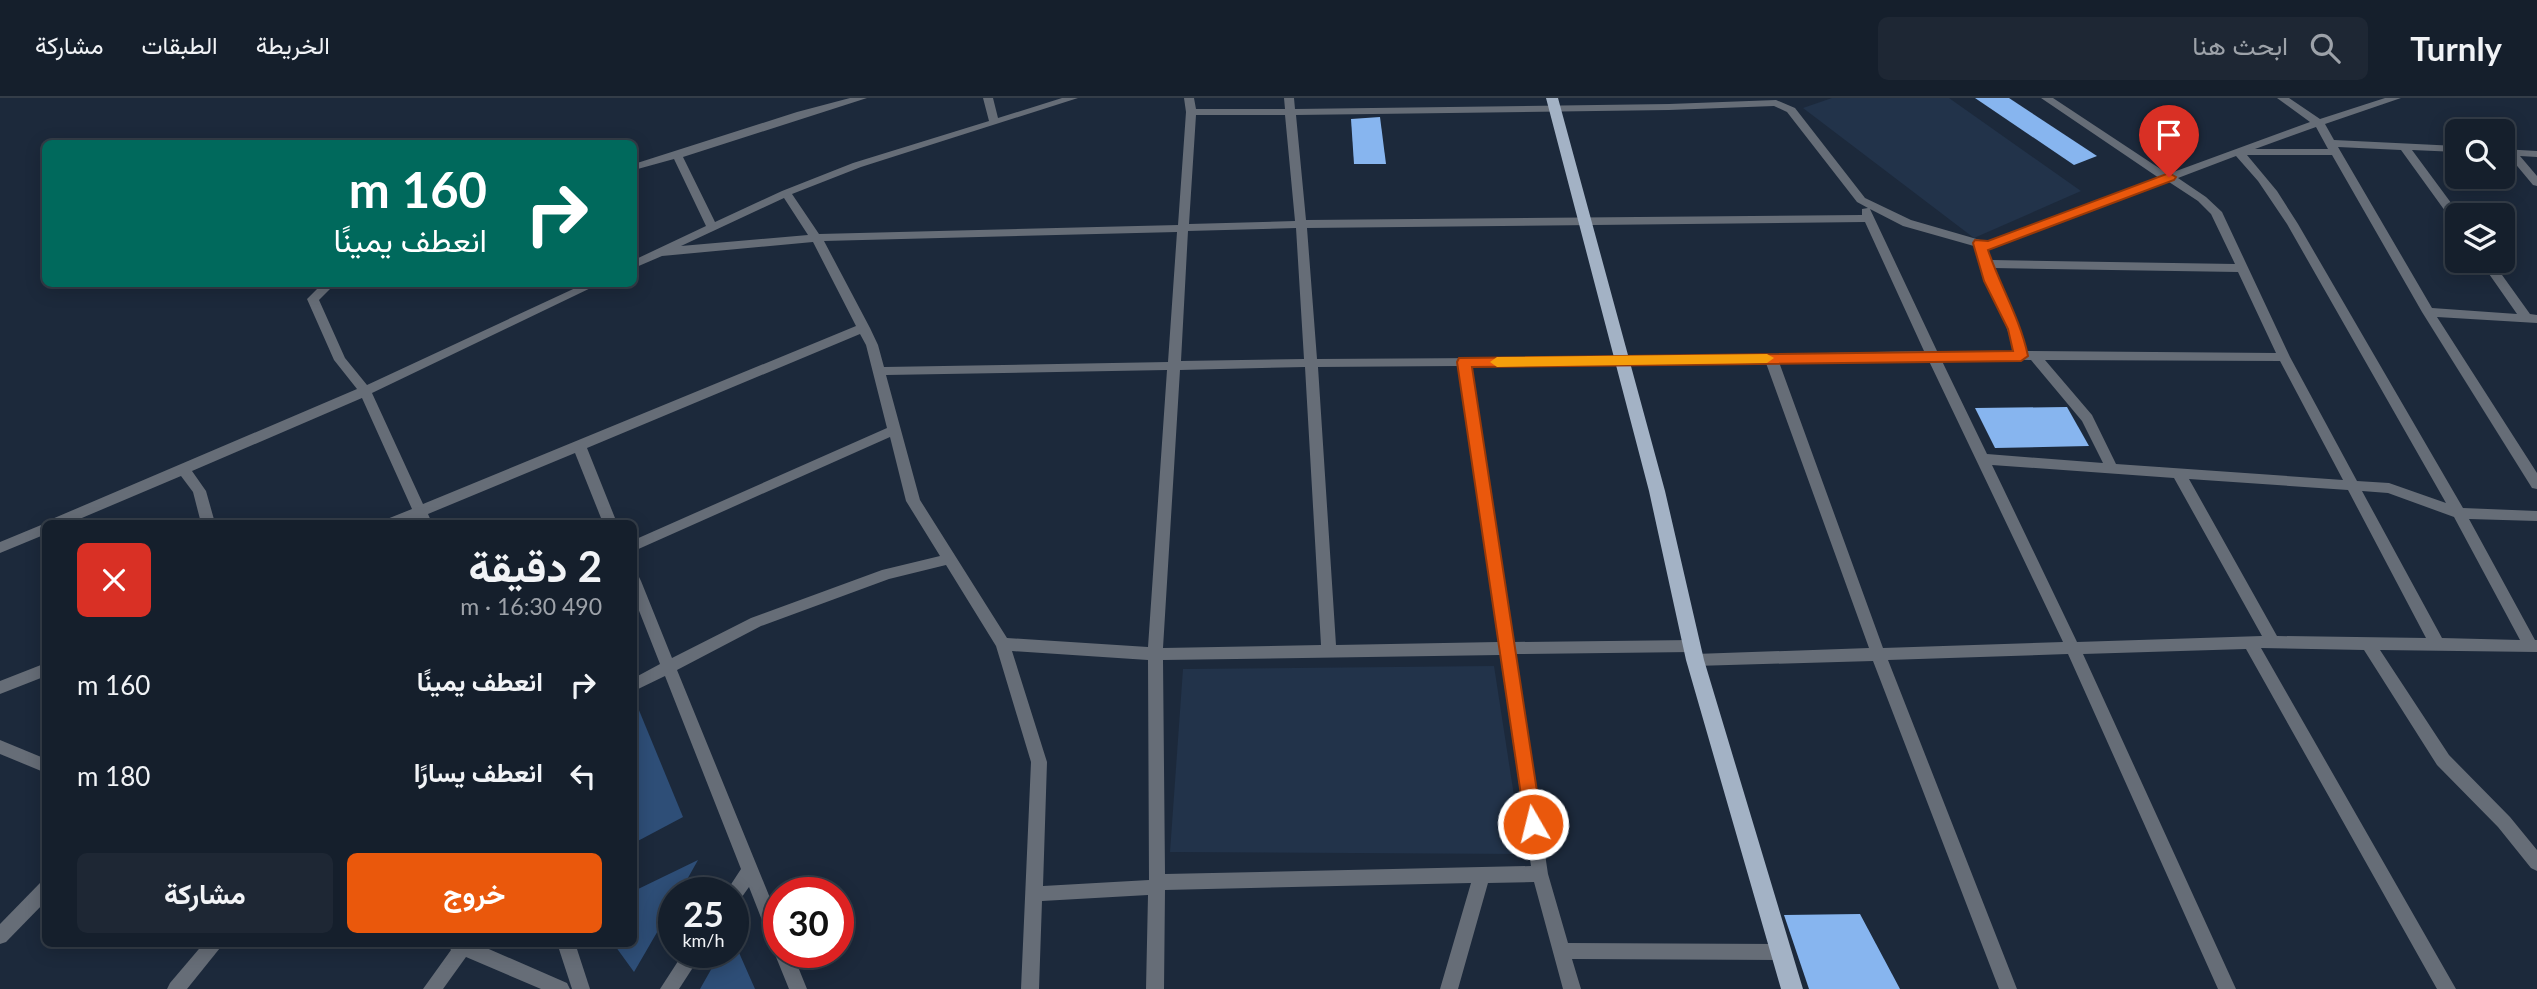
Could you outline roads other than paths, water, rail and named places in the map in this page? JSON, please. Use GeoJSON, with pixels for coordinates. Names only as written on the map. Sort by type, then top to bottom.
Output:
{"type":"FeatureCollection","features":[{"type":"Feature","properties":{"kind":"main road"},"geometry":{"type":"LineString","coordinates":[[1553,102],[1657,491],[1694,653],[1792,989]]}},
{"type":"Feature","properties":{"kind":"street"},"geometry":{"type":"LineString","coordinates":[[637,166],[801,114],[862,98]]}},
{"type":"Feature","properties":{"kind":"street"},"geometry":{"type":"LineString","coordinates":[[988,98],[993,121]]}},
{"type":"Feature","properties":{"kind":"street"},"geometry":{"type":"LineString","coordinates":[[637,263],[786,192],[857,165],[1073,98]]}},
{"type":"Feature","properties":{"kind":"street"},"geometry":{"type":"LineString","coordinates":[[1155,989],[1155,654],[1191,112],[1189,98]]}},
{"type":"Feature","properties":{"kind":"street"},"geometry":{"type":"LineString","coordinates":[[1289,98],[1301,224],[1329,651]]}},
{"type":"Feature","properties":{"kind":"street"},"geometry":{"type":"LineString","coordinates":[[1776,103],[1789,98]]}},
{"type":"Feature","properties":{"kind":"street"},"geometry":{"type":"LineString","coordinates":[[2046,98],[2202,199],[2216,212],[2284,356],[2350,485],[2437,644]]}},
{"type":"Feature","properties":{"kind":"street"},"geometry":{"type":"LineString","coordinates":[[2282,98],[2319,123],[2428,312],[2537,484]]}},
{"type":"Feature","properties":{"kind":"street"},"geometry":{"type":"LineString","coordinates":[[1861,200],[1907,223],[1988,246],[2168,177],[2396,98]]}},
{"type":"Feature","properties":{"kind":"street"},"geometry":{"type":"LineString","coordinates":[[1191,112],[1290,112],[1466,103],[1743,101],[1776,103],[1791,110],[1861,200],[1932,355],[2073,648],[2227,989]]}},
{"type":"Feature","properties":{"kind":"street"},"geometry":{"type":"LineString","coordinates":[[2238,152],[2404,146],[2445,148]]}},
{"type":"Feature","properties":{"kind":"street"},"geometry":{"type":"LineString","coordinates":[[2404,146],[2445,203]]}},
{"type":"Feature","properties":{"kind":"street"},"geometry":{"type":"LineString","coordinates":[[1003,644],[1155,654],[1508,649],[1878,654],[2250,642],[2533,645],[2286,213],[2260,173],[2238,152]]}},
{"type":"Feature","properties":{"kind":"street"},"geometry":{"type":"LineString","coordinates":[[2515,153],[2537,154]]}},
{"type":"Feature","properties":{"kind":"street"},"geometry":{"type":"LineString","coordinates":[[677,155],[712,227]]}},
{"type":"Feature","properties":{"kind":"street"},"geometry":{"type":"LineString","coordinates":[[2515,160],[2537,183]]}},
{"type":"Feature","properties":{"kind":"street"},"geometry":{"type":"LineString","coordinates":[[786,192],[816,239],[872,345],[913,502],[1003,644],[1039,762],[1030,989]]}},
{"type":"Feature","properties":{"kind":"street"},"geometry":{"type":"LineString","coordinates":[[660,252],[816,239],[1301,224],[1869,218]]}},
{"type":"Feature","properties":{"kind":"street"},"geometry":{"type":"LineString","coordinates":[[1980,243],[1991,281],[2015,329],[2021,356]]}},
{"type":"Feature","properties":{"kind":"street"},"geometry":{"type":"LineString","coordinates":[[1986,264],[2242,268]]}},
{"type":"Feature","properties":{"kind":"street"},"geometry":{"type":"LineString","coordinates":[[2496,273],[2532,319]]}},
{"type":"Feature","properties":{"kind":"street"},"geometry":{"type":"LineString","coordinates":[[326,287],[313,299],[340,360],[365,391],[423,518],[579,444],[864,328]]}},
{"type":"Feature","properties":{"kind":"street"},"geometry":{"type":"LineString","coordinates":[[64,520],[365,391],[587,287]]}},
{"type":"Feature","properties":{"kind":"street"},"geometry":{"type":"LineString","coordinates":[[2428,312],[2532,319]]}},
{"type":"Feature","properties":{"kind":"street"},"geometry":{"type":"LineString","coordinates":[[879,371],[1932,355],[2284,356]]}},
{"type":"Feature","properties":{"kind":"street"},"geometry":{"type":"LineString","coordinates":[[2035,356],[2087,418],[2112,468]]}},
{"type":"Feature","properties":{"kind":"street"},"geometry":{"type":"LineString","coordinates":[[1771,358],[1878,654],[2008,989]]}},
{"type":"Feature","properties":{"kind":"street"},"geometry":{"type":"LineString","coordinates":[[1464,362],[1540,874],[1572,989]]}},
{"type":"Feature","properties":{"kind":"street"},"geometry":{"type":"LineString","coordinates":[[637,545],[894,430]]}},
{"type":"Feature","properties":{"kind":"street"},"geometry":{"type":"LineString","coordinates":[[579,444],[609,520]]}},
{"type":"Feature","properties":{"kind":"street"},"geometry":{"type":"LineString","coordinates":[[1983,459],[2389,488],[2459,513],[2537,516]]}},
{"type":"Feature","properties":{"kind":"street"},"geometry":{"type":"LineString","coordinates":[[184,468],[200,491],[207,520]]}},
{"type":"Feature","properties":{"kind":"street"},"geometry":{"type":"LineString","coordinates":[[2178,472],[2273,642]]}},
{"type":"Feature","properties":{"kind":"street"},"geometry":{"type":"LineString","coordinates":[[0,548],[42,530]]}},
{"type":"Feature","properties":{"kind":"street"},"geometry":{"type":"LineString","coordinates":[[637,684],[756,622],[887,574],[949,558]]}},
{"type":"Feature","properties":{"kind":"street"},"geometry":{"type":"LineString","coordinates":[[637,589],[763,903]]}},
{"type":"Feature","properties":{"kind":"street"},"geometry":{"type":"LineString","coordinates":[[2250,642],[2447,989]]}},
{"type":"Feature","properties":{"kind":"street"},"geometry":{"type":"LineString","coordinates":[[2368,643],[2443,760],[2504,822],[2537,863]]}},
{"type":"Feature","properties":{"kind":"street"},"geometry":{"type":"LineString","coordinates":[[0,688],[42,671]]}},
{"type":"Feature","properties":{"kind":"street"},"geometry":{"type":"LineString","coordinates":[[0,747],[42,764]]}},
{"type":"Feature","properties":{"kind":"street"},"geometry":{"type":"LineString","coordinates":[[746,877],[750,871]]}},
{"type":"Feature","properties":{"kind":"street"},"geometry":{"type":"LineString","coordinates":[[1034,894],[1157,884],[1540,874]]}},
{"type":"Feature","properties":{"kind":"street"},"geometry":{"type":"LineString","coordinates":[[1449,989],[1482,875]]}},
{"type":"Feature","properties":{"kind":"street"},"geometry":{"type":"LineString","coordinates":[[0,936],[42,893]]}},
{"type":"Feature","properties":{"kind":"street"},"geometry":{"type":"LineString","coordinates":[[176,989],[212,947]]}},
{"type":"Feature","properties":{"kind":"street"},"geometry":{"type":"LineString","coordinates":[[432,989],[458,947]]}},
{"type":"Feature","properties":{"kind":"street"},"geometry":{"type":"LineString","coordinates":[[464,947],[561,989]]}},
{"type":"Feature","properties":{"kind":"street"},"geometry":{"type":"LineString","coordinates":[[567,947],[581,989]]}},
{"type":"Feature","properties":{"kind":"street"},"geometry":{"type":"LineString","coordinates":[[1561,951],[1780,952]]}},
{"type":"Feature","properties":{"kind":"street"},"geometry":{"type":"LineString","coordinates":[[669,989],[683,968]]}},
{"type":"Feature","properties":{"kind":"street"},"geometry":{"type":"LineString","coordinates":[[789,968],[798,989]]}}]}
